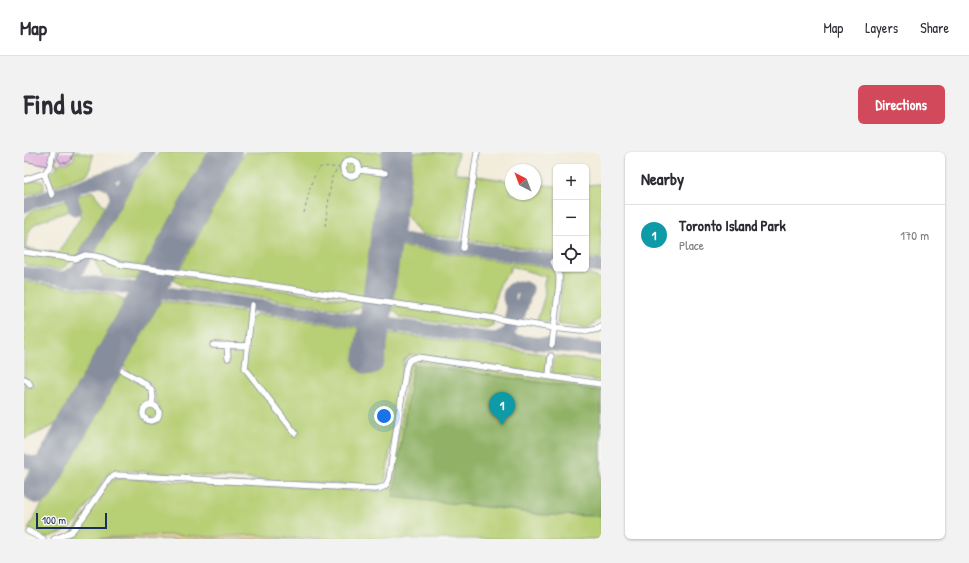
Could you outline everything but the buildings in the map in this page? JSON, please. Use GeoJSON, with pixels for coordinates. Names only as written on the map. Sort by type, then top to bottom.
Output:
{"type":"FeatureCollection","features":[{"type":"Feature","properties":{"kind":"lane"},"geometry":{"type":"LineString","coordinates":[[24,180],[45,173],[49,168],[53,152]]}},
{"type":"Feature","properties":{"kind":"lane"},"geometry":{"type":"LineString","coordinates":[[463,248],[477,152]]}},
{"type":"Feature","properties":{"kind":"lane"},"geometry":{"type":"LineString","coordinates":[[352,160],[358,165],[359,170],[356,175],[351,177],[344,173],[343,168],[347,161],[352,160]]}},
{"type":"Feature","properties":{"kind":"lane"},"geometry":{"type":"LineString","coordinates":[[359,170],[385,173]]}},
{"type":"Feature","properties":{"kind":"lane"},"geometry":{"type":"LineString","coordinates":[[45,173],[52,195]]}},
{"type":"Feature","properties":{"kind":"lane"},"geometry":{"type":"LineString","coordinates":[[24,252],[75,259],[85,255],[94,256],[118,264],[487,317],[580,332],[598,329],[601,327]]}},
{"type":"Feature","properties":{"kind":"lane"},"geometry":{"type":"LineString","coordinates":[[552,345],[559,284],[558,272]]}},
{"type":"Feature","properties":{"kind":"lane"},"geometry":{"type":"LineString","coordinates":[[252,305],[245,368],[296,433]]}},
{"type":"Feature","properties":{"kind":"lane"},"geometry":{"type":"LineString","coordinates":[[213,345],[248,346]]}},
{"type":"Feature","properties":{"kind":"lane"},"geometry":{"type":"LineString","coordinates":[[227,345],[228,358]]}},
{"type":"Feature","properties":{"kind":"lane"},"geometry":{"type":"LineString","coordinates":[[548,376],[551,356]]}},
{"type":"Feature","properties":{"kind":"lane"},"geometry":{"type":"LineString","coordinates":[[54,539],[72,530],[84,516],[110,478],[116,475],[375,489],[382,488],[387,485],[390,479],[407,362],[411,359],[417,358],[601,384]]}},
{"type":"Feature","properties":{"kind":"lane"},"geometry":{"type":"LineString","coordinates":[[123,371],[150,389],[153,393],[152,405]]}},
{"type":"Feature","properties":{"kind":"lane"},"geometry":{"type":"LineString","coordinates":[[24,379],[28,381],[30,385]]}},
{"type":"Feature","properties":{"kind":"lane"},"geometry":{"type":"LineString","coordinates":[[28,531],[43,539]]}},
{"type":"Feature","properties":{"kind":"path"},"geometry":{"type":"LineString","coordinates":[[304,213],[316,173],[319,168],[343,168]]}},
{"type":"Feature","properties":{"kind":"path"},"geometry":{"type":"LineString","coordinates":[[325,226],[332,177],[335,172],[343,168]]}},
{"type":"Feature","properties":{"kind":"green space"},"geometry":{"type":"Polygon","coordinates":[[[74,152],[93,155],[89,172],[86,175],[55,186],[53,185],[48,174],[57,168],[54,161],[55,156],[58,158],[55,160],[58,165],[62,162],[67,163],[75,158],[73,155],[74,152]]]}},
{"type":"Feature","properties":{"kind":"green space"},"geometry":{"type":"Polygon","coordinates":[[[160,152],[208,152],[144,266],[119,263],[95,254],[135,179],[160,152]]]}},
{"type":"Feature","properties":{"kind":"green space"},"geometry":{"type":"Polygon","coordinates":[[[245,152],[388,152],[368,296],[366,298],[178,272],[245,152]]]}},
{"type":"Feature","properties":{"kind":"green space"},"geometry":{"type":"Polygon","coordinates":[[[409,152],[458,152],[455,173],[470,175],[460,239],[420,234],[401,208],[409,152]]]}},
{"type":"Feature","properties":{"kind":"green space"},"geometry":{"type":"Polygon","coordinates":[[[477,176],[505,180],[505,200],[541,200],[541,185],[553,186],[553,253],[467,240],[477,176]]]}},
{"type":"Feature","properties":{"kind":"green space"},"geometry":{"type":"Polygon","coordinates":[[[38,180],[43,182],[44,190],[24,196],[24,183],[38,180]]]}},
{"type":"Feature","properties":{"kind":"green space"},"geometry":{"type":"Polygon","coordinates":[[[601,184],[601,259],[589,257],[589,185],[601,184]]]}},
{"type":"Feature","properties":{"kind":"green space"},"geometry":{"type":"Polygon","coordinates":[[[92,191],[105,207],[77,257],[24,250],[24,219],[32,211],[68,199],[71,207],[69,211],[35,224],[28,233],[25,248],[58,253],[81,217],[75,200],[77,196],[92,191]]]}},
{"type":"Feature","properties":{"kind":"green space"},"geometry":{"type":"Polygon","coordinates":[[[396,246],[552,268],[553,272],[555,272],[557,280],[552,323],[537,321],[545,295],[544,283],[546,277],[511,266],[509,272],[501,281],[491,316],[390,301],[389,299],[396,246]]]}},
{"type":"Feature","properties":{"kind":"green space"},"geometry":{"type":"Polygon","coordinates":[[[24,254],[73,260],[60,270],[26,265],[24,263],[24,254]]]}},
{"type":"Feature","properties":{"kind":"green space"},"geometry":{"type":"Polygon","coordinates":[[[93,258],[142,269],[137,279],[103,276],[93,258]]]}},
{"type":"Feature","properties":{"kind":"green space"},"geometry":{"type":"Polygon","coordinates":[[[561,272],[589,274],[601,280],[601,318],[588,328],[557,324],[562,280],[561,272]]]}},
{"type":"Feature","properties":{"kind":"green space"},"geometry":{"type":"Polygon","coordinates":[[[176,275],[367,303],[352,311],[185,287],[173,280],[176,275]]]}},
{"type":"Feature","properties":{"kind":"green space"},"geometry":{"type":"Polygon","coordinates":[[[24,281],[114,294],[125,301],[55,425],[24,439],[24,381],[31,388],[32,386],[24,377],[24,281]]]}},
{"type":"Feature","properties":{"kind":"green space"},"geometry":{"type":"Polygon","coordinates":[[[161,301],[247,313],[250,318],[253,318],[257,314],[361,328],[358,358],[380,361],[384,332],[544,354],[547,357],[547,364],[543,373],[410,355],[404,360],[386,479],[380,485],[264,480],[120,470],[108,474],[78,520],[70,528],[61,533],[45,538],[28,529],[47,495],[51,497],[120,374],[124,374],[147,387],[151,392],[150,400],[141,412],[142,418],[149,422],[155,422],[160,416],[160,410],[151,386],[145,381],[129,373],[124,366],[161,301]]]}},
{"type":"Feature","properties":{"kind":"green space"},"geometry":{"type":"Polygon","coordinates":[[[389,305],[492,320],[493,325],[486,329],[404,318],[400,317],[389,305]]]}},
{"type":"Feature","properties":{"kind":"green space"},"geometry":{"type":"Polygon","coordinates":[[[556,356],[601,362],[601,381],[553,374],[553,358],[556,356]]]}},
{"type":"Feature","properties":{"kind":"green space"},"geometry":{"type":"Polygon","coordinates":[[[415,360],[601,387],[601,539],[60,539],[70,535],[110,482],[117,478],[375,491],[385,490],[391,482],[408,366],[415,360]]]}},
{"type":"Feature","properties":{"kind":"green space"},"geometry":{"type":"Polygon","coordinates":[[[413,364],[601,391],[601,516],[542,515],[505,509],[393,497],[413,364]]]}},
{"type":"Feature","properties":{"kind":"green space"},"geometry":{"type":"Polygon","coordinates":[[[149,407],[153,407],[157,413],[153,419],[149,419],[145,415],[145,411],[149,407]]]}},
{"type":"Feature","properties":{"kind":"sand"},"geometry":{"type":"Polygon","coordinates":[[[171,535],[214,537],[254,535],[286,538],[357,539],[79,539],[171,535]]]}},
{"type":"Feature","properties":{"kind":"taxiway"},"geometry":{"type":"LineString","coordinates":[[24,206],[128,170],[138,164],[148,152]]}},
{"type":"Feature","properties":{"kind":"taxiway"},"geometry":{"type":"LineString","coordinates":[[116,200],[137,165]]}},
{"type":"Feature","properties":{"kind":"taxiway"},"geometry":{"type":"LineString","coordinates":[[61,278],[71,275],[79,268],[116,200],[115,193],[111,186],[102,180],[98,180]]}},
{"type":"Feature","properties":{"kind":"taxiway"},"geometry":{"type":"LineString","coordinates":[[75,209],[72,195],[77,187]]}},
{"type":"Feature","properties":{"kind":"taxiway"},"geometry":{"type":"LineString","coordinates":[[386,237],[553,261]]}},
{"type":"Feature","properties":{"kind":"taxiway"},"geometry":{"type":"LineString","coordinates":[[589,265],[601,267]]}},
{"type":"Feature","properties":{"kind":"taxiway"},"geometry":{"type":"LineString","coordinates":[[24,273],[485,338],[601,350]]}},
{"type":"Feature","properties":{"kind":"taxiway"},"geometry":{"type":"LineString","coordinates":[[496,339],[509,332],[512,323],[519,314],[527,289],[522,287],[514,288],[510,294],[509,298],[513,306],[512,323]]}},
{"type":"Feature","properties":{"kind":"taxiway"},"geometry":{"type":"LineString","coordinates":[[24,460],[35,463],[44,462],[60,449]]}},
{"type":"Feature","properties":{"kind":"runway"},"geometry":{"type":"LineString","coordinates":[[38,488],[226,152]]}},
{"type":"Feature","properties":{"kind":"runway"},"geometry":{"type":"LineString","coordinates":[[369,359],[398,152]]}},
{"type":"Feature","properties":{"kind":"place","name":"Toronto Island Park"},"geometry":{"type":"Point","coordinates":[502,425]}}]}
